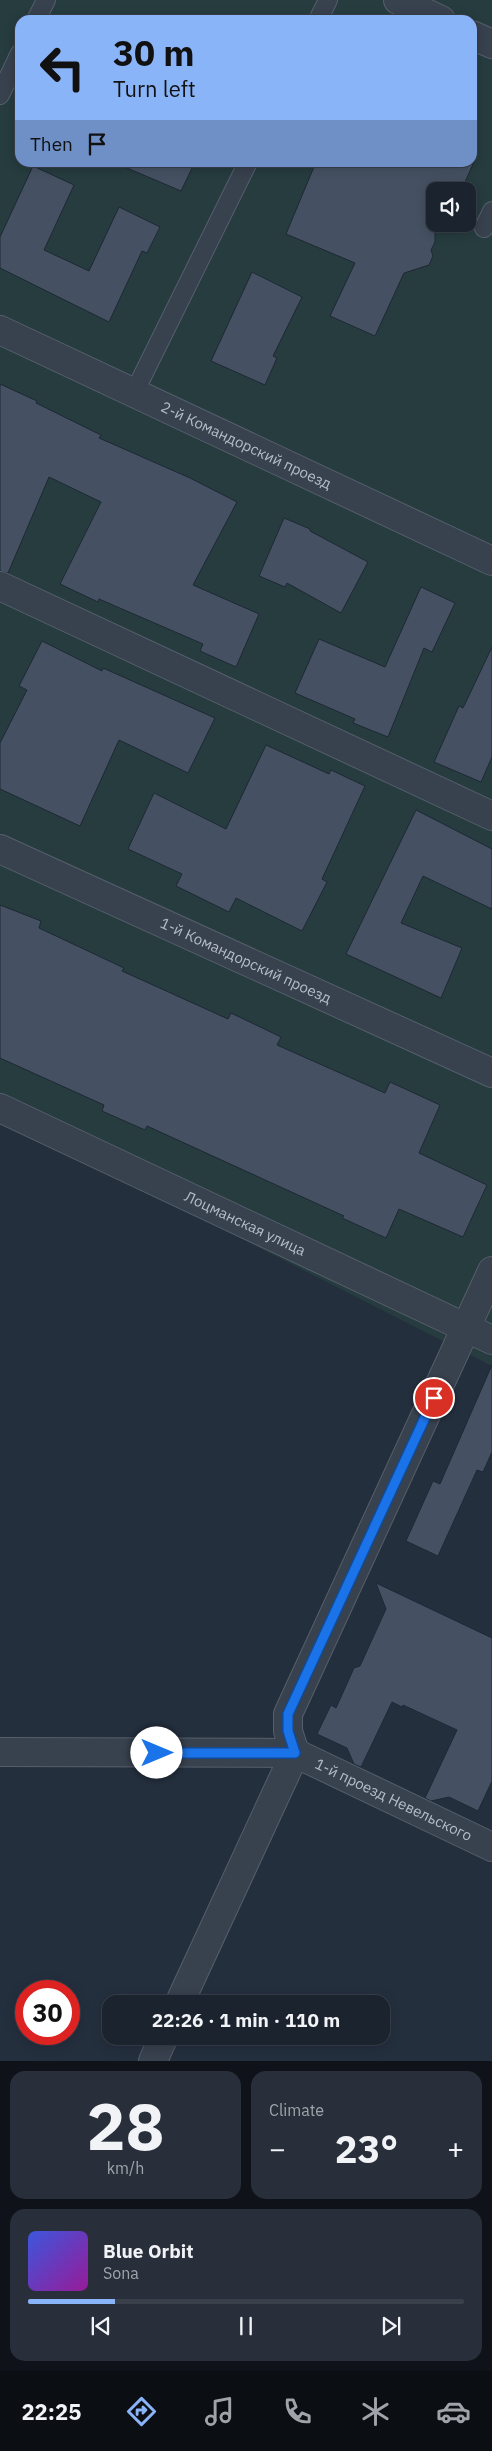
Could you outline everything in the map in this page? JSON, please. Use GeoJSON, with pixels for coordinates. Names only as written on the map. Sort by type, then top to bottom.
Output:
{"type":"FeatureCollection","features":[{"type":"Feature","properties":{"kind":"street"},"geometry":{"type":"LineString","coordinates":[[398,0],[430,15]]}},
{"type":"Feature","properties":{"kind":"street"},"geometry":{"type":"LineString","coordinates":[[477,37],[492,44]]}},
{"type":"Feature","properties":{"kind":"street","name":"2-й Командорский проезд"},"geometry":{"type":"LineString","coordinates":[[0,330],[492,561]]}},
{"type":"Feature","properties":{"kind":"street"},"geometry":{"type":"LineString","coordinates":[[0,586],[492,816]]}},
{"type":"Feature","properties":{"kind":"street","name":"1-й Командорский проезд"},"geometry":{"type":"LineString","coordinates":[[0,849],[492,1073]]}},
{"type":"Feature","properties":{"kind":"street","name":"Лоцманская улица"},"geometry":{"type":"LineString","coordinates":[[0,1108],[492,1340]]}},
{"type":"Feature","properties":{"kind":"street"},"geometry":{"type":"LineString","coordinates":[[183,1995],[295,1753],[288,1731],[288,1714],[492,1271]]}},
{"type":"Feature","properties":{"kind":"street"},"geometry":{"type":"LineString","coordinates":[[0,1752],[295,1753]]}},
{"type":"Feature","properties":{"kind":"street","name":"1-й проезд Невельского"},"geometry":{"type":"LineString","coordinates":[[295,1753],[492,1847]]}},
{"type":"Feature","properties":{"kind":"street"},"geometry":{"type":"LineString","coordinates":[[152,2061],[160,2045]]}},
{"type":"Feature","properties":{"kind":"lane"},"geometry":{"type":"LineString","coordinates":[[38,15],[46,0]]}},
{"type":"Feature","properties":{"kind":"lane"},"geometry":{"type":"LineString","coordinates":[[320,15],[328,0]]}},
{"type":"Feature","properties":{"kind":"lane"},"geometry":{"type":"LineString","coordinates":[[0,95],[15,64]]}},
{"type":"Feature","properties":{"kind":"lane"},"geometry":{"type":"LineString","coordinates":[[134,393],[246,167]]}},
{"type":"Feature","properties":{"kind":"lane"},"geometry":{"type":"LineString","coordinates":[[484,228],[492,211]]}},
{"type":"Feature","properties":{"kind":"green space"},"geometry":{"type":"Polygon","coordinates":[[[0,0],[492,0],[492,1366],[0,1116],[0,0]]]}},
{"type":"Feature","properties":{"kind":"building"},"geometry":{"type":"Polygon","coordinates":[[[33,167],[74,185],[44,250],[89,271],[119,207],[160,227],[147,253],[142,251],[109,322],[0,268],[0,237],[33,167]]]}},
{"type":"Feature","properties":{"kind":"building"},"geometry":{"type":"Polygon","coordinates":[[[125,167],[193,167],[181,191],[125,167]]]}},
{"type":"Feature","properties":{"kind":"building"},"geometry":{"type":"Polygon","coordinates":[[[314,167],[472,167],[465,182],[426,182],[426,232],[435,232],[435,242],[431,250],[433,256],[429,265],[404,273],[375,336],[330,316],[355,263],[286,234],[314,167]]]}},
{"type":"Feature","properties":{"kind":"building"},"geometry":{"type":"Polygon","coordinates":[[[252,272],[302,297],[273,356],[277,358],[265,385],[211,361],[252,272]]]}},
{"type":"Feature","properties":{"kind":"building"},"geometry":{"type":"Polygon","coordinates":[[[0,384],[37,401],[36,403],[101,435],[99,438],[190,478],[237,502],[193,585],[259,614],[236,667],[200,651],[203,644],[99,599],[98,602],[60,584],[101,502],[49,477],[8,573],[0,571],[0,384]]]}},
{"type":"Feature","properties":{"kind":"building"},"geometry":{"type":"Polygon","coordinates":[[[284,518],[310,529],[310,531],[368,562],[341,613],[287,583],[285,587],[259,576],[284,518]]]}},
{"type":"Feature","properties":{"kind":"building"},"geometry":{"type":"Polygon","coordinates":[[[421,587],[455,603],[432,652],[424,648],[388,737],[353,723],[355,719],[295,693],[319,639],[385,667],[421,587]]]}},
{"type":"Feature","properties":{"kind":"building"},"geometry":{"type":"Polygon","coordinates":[[[42,641],[102,671],[103,668],[215,718],[188,773],[119,740],[80,826],[0,789],[0,743],[27,690],[19,686],[42,641]]]}},
{"type":"Feature","properties":{"kind":"building"},"geometry":{"type":"Polygon","coordinates":[[[492,647],[492,757],[481,782],[434,762],[459,706],[463,708],[492,647]]]}},
{"type":"Feature","properties":{"kind":"building"},"geometry":{"type":"Polygon","coordinates":[[[266,745],[329,774],[331,770],[365,786],[322,879],[327,882],[302,931],[236,898],[229,912],[176,886],[182,874],[128,849],[154,793],[226,829],[266,745]]]}},
{"type":"Feature","properties":{"kind":"building"},"geometry":{"type":"Polygon","coordinates":[[[416,810],[492,849],[492,909],[423,876],[401,923],[462,948],[441,998],[346,954],[416,810]]]}},
{"type":"Feature","properties":{"kind":"building"},"geometry":{"type":"Polygon","coordinates":[[[0,905],[41,921],[39,928],[124,968],[122,971],[228,1019],[231,1013],[281,1037],[277,1045],[385,1093],[390,1082],[440,1105],[419,1153],[487,1185],[463,1237],[399,1209],[386,1238],[342,1218],[344,1216],[147,1126],[145,1130],[102,1111],[104,1105],[0,1058],[0,905]]]}},
{"type":"Feature","properties":{"kind":"building"},"geometry":{"type":"Polygon","coordinates":[[[492,1365],[492,1452],[483,1472],[477,1470],[438,1556],[406,1541],[433,1481],[440,1484],[492,1365]]]}},
{"type":"Feature","properties":{"kind":"building"},"geometry":{"type":"Polygon","coordinates":[[[376,1583],[492,1638],[492,1781],[478,1811],[449,1797],[431,1801],[425,1798],[457,1730],[403,1705],[402,1707],[392,1702],[361,1767],[354,1764],[347,1748],[317,1734],[331,1705],[336,1708],[354,1668],[360,1666],[386,1609],[376,1583]]]}},
{"type":"Feature","properties":{"kind":"route"},"geometry":{"type":"LineString","coordinates":[[157,1753],[295,1753],[288,1731],[288,1714],[434,1398]]}}]}
